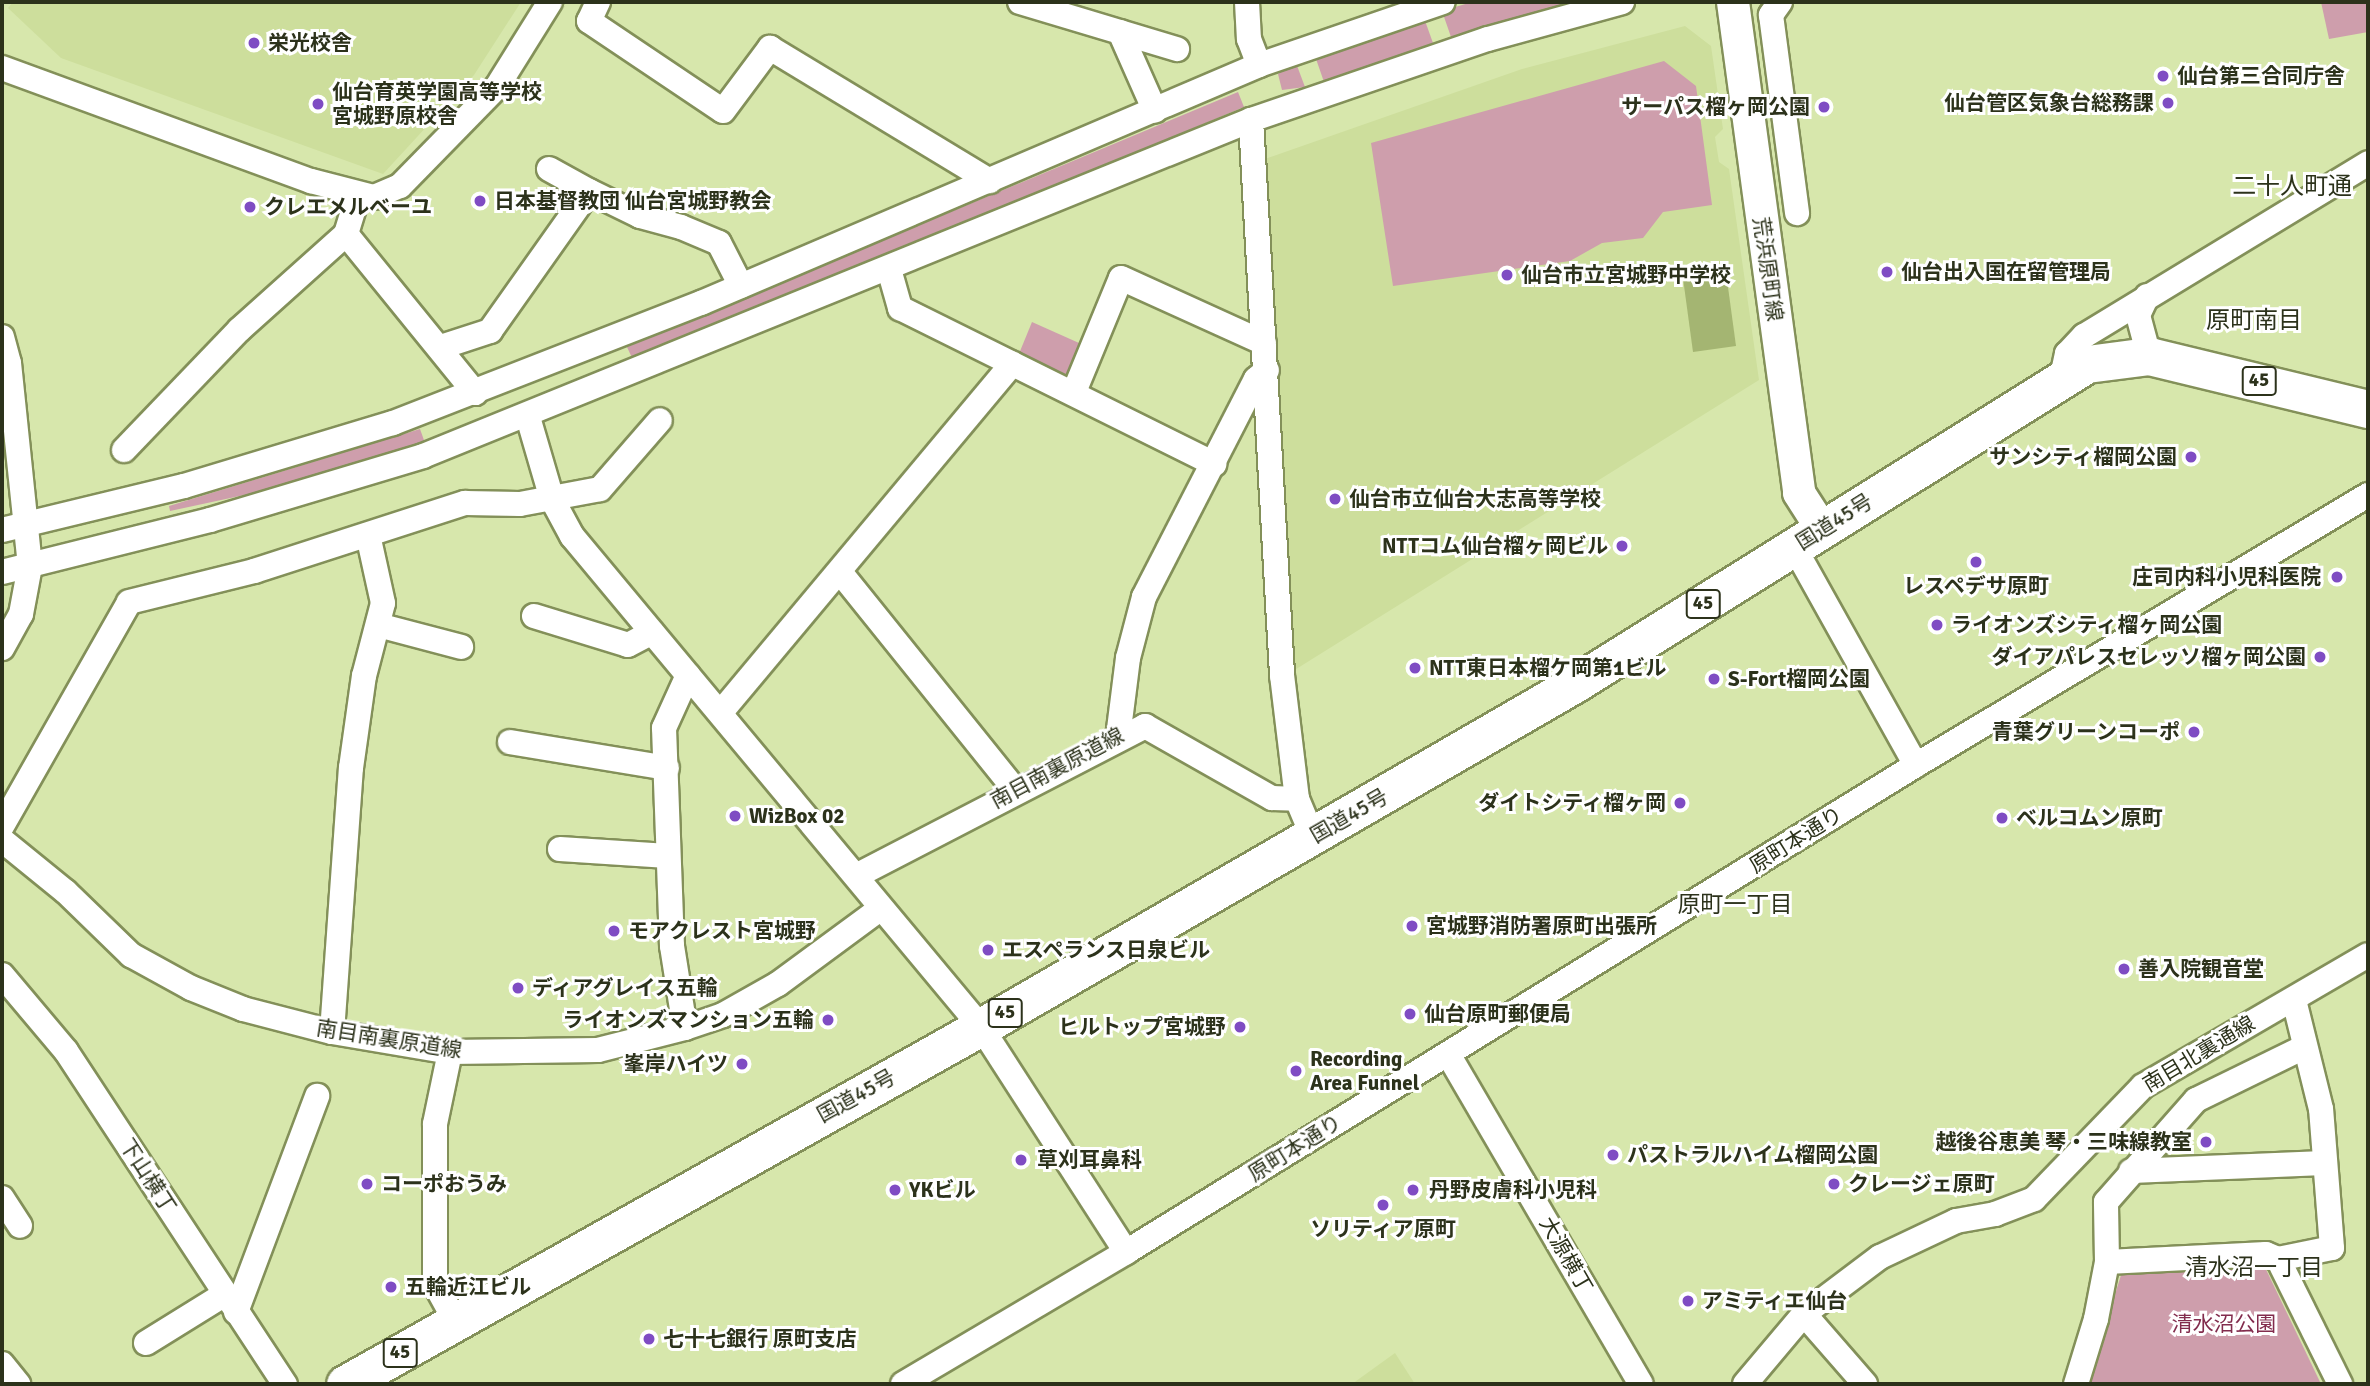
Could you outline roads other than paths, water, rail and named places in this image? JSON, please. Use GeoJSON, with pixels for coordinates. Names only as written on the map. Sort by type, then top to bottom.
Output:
{"type":"FeatureCollection","features":[{"type":"Feature","properties":{"kind":"highway","name":"国道45号"},"geometry":{"type":"LineString","coordinates":[[345,1384],[981,1027],[1576,683],[2062,377],[2101,359],[2148,356],[2368,409]]}},
{"type":"Feature","properties":{"kind":"main road","name":"荒浜原町線"},"geometry":{"type":"LineString","coordinates":[[1733,2],[1799,493],[1808,538]]}},
{"type":"Feature","properties":{"kind":"street"},"geometry":{"type":"LineString","coordinates":[[2,68],[358,195],[387,195],[400,186],[497,87],[550,2]]}},
{"type":"Feature","properties":{"kind":"street"},"geometry":{"type":"LineString","coordinates":[[598,2],[589,21],[723,111],[771,48],[990,181]]}},
{"type":"Feature","properties":{"kind":"street"},"geometry":{"type":"LineString","coordinates":[[1020,2],[1177,49]]}},
{"type":"Feature","properties":{"kind":"street"},"geometry":{"type":"LineString","coordinates":[[1247,2],[1249,39],[1259,65]]}},
{"type":"Feature","properties":{"kind":"street"},"geometry":{"type":"LineString","coordinates":[[13,528],[293,455],[475,393],[741,286],[1259,65],[1443,2]]}},
{"type":"Feature","properties":{"kind":"street"},"geometry":{"type":"LineString","coordinates":[[2,572],[322,488],[528,417],[1251,120],[1488,39],[1622,2]]}},
{"type":"Feature","properties":{"kind":"street"},"geometry":{"type":"LineString","coordinates":[[1780,2],[1771,15],[1797,213]]}},
{"type":"Feature","properties":{"kind":"street"},"geometry":{"type":"LineString","coordinates":[[1120,32],[1155,111]]}},
{"type":"Feature","properties":{"kind":"street"},"geometry":{"type":"LineString","coordinates":[[1251,120],[1282,675],[1297,799],[1313,837]]}},
{"type":"Feature","properties":{"kind":"street"},"geometry":{"type":"LineString","coordinates":[[2062,377],[2067,354],[2084,335],[2367,166]]}},
{"type":"Feature","properties":{"kind":"street"},"geometry":{"type":"LineString","coordinates":[[549,169],[640,216],[681,227],[719,243],[741,286]]}},
{"type":"Feature","properties":{"kind":"street"},"geometry":{"type":"LineString","coordinates":[[440,347],[490,331],[590,191]]}},
{"type":"Feature","properties":{"kind":"street"},"geometry":{"type":"LineString","coordinates":[[124,450],[239,330],[346,234],[358,195]]}},
{"type":"Feature","properties":{"kind":"street"},"geometry":{"type":"LineString","coordinates":[[346,234],[475,393]]}},
{"type":"Feature","properties":{"kind":"street"},"geometry":{"type":"LineString","coordinates":[[890,270],[900,308],[1074,392],[1214,464]]}},
{"type":"Feature","properties":{"kind":"street"},"geometry":{"type":"LineString","coordinates":[[1074,392],[1121,278],[1264,343]]}},
{"type":"Feature","properties":{"kind":"street"},"geometry":{"type":"LineString","coordinates":[[2147,296],[2138,315],[2148,356]]}},
{"type":"Feature","properties":{"kind":"street"},"geometry":{"type":"LineString","coordinates":[[2,337],[9,363],[13,528],[30,566],[21,614],[2,648]]}},
{"type":"Feature","properties":{"kind":"street"},"geometry":{"type":"LineString","coordinates":[[721,712],[1012,364]]}},
{"type":"Feature","properties":{"kind":"street"},"geometry":{"type":"LineString","coordinates":[[1118,737],[1129,658],[1144,597],[1256,379],[1266,370]]}},
{"type":"Feature","properties":{"kind":"street"},"geometry":{"type":"LineString","coordinates":[[528,417],[552,499],[572,536],[981,1027],[1126,1252]]}},
{"type":"Feature","properties":{"kind":"street"},"geometry":{"type":"LineString","coordinates":[[2,826],[129,602],[254,571],[465,503],[520,504],[600,489],[660,420]]}},
{"type":"Feature","properties":{"kind":"street","name":"原町本通り"},"geometry":{"type":"LineString","coordinates":[[903,1384],[1126,1252],[1916,765],[2368,495]]}},
{"type":"Feature","properties":{"kind":"street"},"geometry":{"type":"LineString","coordinates":[[332,1032],[351,768],[363,676],[383,603],[368,535]]}},
{"type":"Feature","properties":{"kind":"street"},"geometry":{"type":"LineString","coordinates":[[1808,538],[1916,765]]}},
{"type":"Feature","properties":{"kind":"street"},"geometry":{"type":"LineString","coordinates":[[840,572],[1016,791]]}},
{"type":"Feature","properties":{"kind":"street"},"geometry":{"type":"LineString","coordinates":[[534,616],[628,645],[652,632]]}},
{"type":"Feature","properties":{"kind":"street"},"geometry":{"type":"LineString","coordinates":[[377,625],[461,647]]}},
{"type":"Feature","properties":{"kind":"street"},"geometry":{"type":"LineString","coordinates":[[685,1028],[672,946],[664,728],[688,675]]}},
{"type":"Feature","properties":{"kind":"street","name":"南目南裏原道線"},"geometry":{"type":"LineString","coordinates":[[856,876],[1118,737],[1145,726],[1272,798],[1297,799]]}},
{"type":"Feature","properties":{"kind":"street"},"geometry":{"type":"LineString","coordinates":[[510,742],[667,768]]}},
{"type":"Feature","properties":{"kind":"street","name":"南目南裏原道線"},"geometry":{"type":"LineString","coordinates":[[2,840],[66,892],[131,955],[243,1009],[332,1032],[450,1052],[598,1050],[685,1028],[723,1015],[778,985],[881,908]]}},
{"type":"Feature","properties":{"kind":"street"},"geometry":{"type":"LineString","coordinates":[[560,849],[668,856]]}},
{"type":"Feature","properties":{"kind":"street","name":"南目北裏通線"},"geometry":{"type":"LineString","coordinates":[[1745,1384],[1804,1314],[1880,1257],[1956,1222],[1994,1214],[2034,1199],[2143,1086],[2368,955]]}},
{"type":"Feature","properties":{"kind":"street","name":"下山横丁"},"geometry":{"type":"LineString","coordinates":[[2,975],[66,1051],[285,1384]]}},
{"type":"Feature","properties":{"kind":"street"},"geometry":{"type":"LineString","coordinates":[[2107,1262],[2266,1255],[2278,1259],[2332,1248],[2321,1109],[2294,1000]]}},
{"type":"Feature","properties":{"kind":"street"},"geometry":{"type":"LineString","coordinates":[[2076,1384],[2096,1319],[2107,1262],[2106,1202],[2196,1100],[2304,1047]]}},
{"type":"Feature","properties":{"kind":"street"},"geometry":{"type":"LineString","coordinates":[[450,1052],[435,1124],[435,1284],[456,1322]]}},
{"type":"Feature","properties":{"kind":"street","name":"大源横丁"},"geometry":{"type":"LineString","coordinates":[[1448,1054],[1641,1384]]}},
{"type":"Feature","properties":{"kind":"street"},"geometry":{"type":"LineString","coordinates":[[146,1343],[230,1303],[317,1096]]}},
{"type":"Feature","properties":{"kind":"street"},"geometry":{"type":"LineString","coordinates":[[2131,1171],[2324,1163]]}},
{"type":"Feature","properties":{"kind":"street"},"geometry":{"type":"LineString","coordinates":[[2,1198],[20,1226]]}},
{"type":"Feature","properties":{"kind":"street"},"geometry":{"type":"LineString","coordinates":[[2278,1259],[2340,1384]]}},
{"type":"Feature","properties":{"kind":"street"},"geometry":{"type":"LineString","coordinates":[[1804,1314],[1866,1384]]}},
{"type":"Feature","properties":{"kind":"street"},"geometry":{"type":"LineString","coordinates":[[2,1364],[18,1384]]}},
{"type":"Feature","properties":{"kind":"place","name":"栄光校舎"},"geometry":{"type":"Point","coordinates":[254,43]}},
{"type":"Feature","properties":{"kind":"place","name":"仙台第三合同庁舎"},"geometry":{"type":"Point","coordinates":[2163,76]}},
{"type":"Feature","properties":{"kind":"place","name":"仙台管区気象台総務課"},"geometry":{"type":"Point","coordinates":[2168,103]}},
{"type":"Feature","properties":{"kind":"place","name":"仙台育英学園高等学校 宮城野原校舎"},"geometry":{"type":"Point","coordinates":[318,104]}},
{"type":"Feature","properties":{"kind":"place","name":"サーパス榴ヶ岡公園"},"geometry":{"type":"Point","coordinates":[1824,107]}},
{"type":"Feature","properties":{"kind":"place","name":"日本基督教団 仙台宮城野教会"},"geometry":{"type":"Point","coordinates":[480,201]}},
{"type":"Feature","properties":{"kind":"place","name":"クレエメルベーユ"},"geometry":{"type":"Point","coordinates":[250,207]}},
{"type":"Feature","properties":{"kind":"place","name":"仙台出入国在留管理局"},"geometry":{"type":"Point","coordinates":[1887,272]}},
{"type":"Feature","properties":{"kind":"place","name":"仙台市立宮城野中学校"},"geometry":{"type":"Point","coordinates":[1507,275]}},
{"type":"Feature","properties":{"kind":"place","name":"サンシティ榴岡公園"},"geometry":{"type":"Point","coordinates":[2191,457]}},
{"type":"Feature","properties":{"kind":"place","name":"仙台市立仙台大志高等学校"},"geometry":{"type":"Point","coordinates":[1335,499]}},
{"type":"Feature","properties":{"kind":"place","name":"NTTコム仙台榴ヶ岡ビル"},"geometry":{"type":"Point","coordinates":[1622,546]}},
{"type":"Feature","properties":{"kind":"place","name":"レスペデサ原町"},"geometry":{"type":"Point","coordinates":[1976,562]}},
{"type":"Feature","properties":{"kind":"place","name":"庄司内科小児科医院"},"geometry":{"type":"Point","coordinates":[2337,577]}},
{"type":"Feature","properties":{"kind":"place","name":"ライオンズシティ榴ヶ岡公園"},"geometry":{"type":"Point","coordinates":[1937,625]}},
{"type":"Feature","properties":{"kind":"place","name":"ダイアパレスセレッソ榴ヶ岡公園"},"geometry":{"type":"Point","coordinates":[2320,657]}},
{"type":"Feature","properties":{"kind":"place","name":"NTT東日本榴ケ岡第1ビル"},"geometry":{"type":"Point","coordinates":[1415,668]}},
{"type":"Feature","properties":{"kind":"place","name":"S-Fort榴岡公園"},"geometry":{"type":"Point","coordinates":[1714,679]}},
{"type":"Feature","properties":{"kind":"place","name":"青葉グリーンコーポ"},"geometry":{"type":"Point","coordinates":[2194,732]}},
{"type":"Feature","properties":{"kind":"place","name":"ダイトシティ榴ヶ岡"},"geometry":{"type":"Point","coordinates":[1680,803]}},
{"type":"Feature","properties":{"kind":"place","name":"WizBox 02"},"geometry":{"type":"Point","coordinates":[735,816]}},
{"type":"Feature","properties":{"kind":"place","name":"ベルコムン原町"},"geometry":{"type":"Point","coordinates":[2002,818]}},
{"type":"Feature","properties":{"kind":"place","name":"宮城野消防署原町出張所"},"geometry":{"type":"Point","coordinates":[1412,926]}},
{"type":"Feature","properties":{"kind":"place","name":"モアクレスト宮城野"},"geometry":{"type":"Point","coordinates":[614,931]}},
{"type":"Feature","properties":{"kind":"place","name":"エスペランス日泉ビル"},"geometry":{"type":"Point","coordinates":[988,950]}},
{"type":"Feature","properties":{"kind":"place","name":"善入院観音堂"},"geometry":{"type":"Point","coordinates":[2124,969]}},
{"type":"Feature","properties":{"kind":"place","name":"ディアグレイス五輪"},"geometry":{"type":"Point","coordinates":[518,988]}},
{"type":"Feature","properties":{"kind":"place","name":"仙台原町郵便局"},"geometry":{"type":"Point","coordinates":[1410,1014]}},
{"type":"Feature","properties":{"kind":"place","name":"ライオンズマンション五輪"},"geometry":{"type":"Point","coordinates":[828,1020]}},
{"type":"Feature","properties":{"kind":"place","name":"ヒルトップ宮城野"},"geometry":{"type":"Point","coordinates":[1240,1027]}},
{"type":"Feature","properties":{"kind":"place","name":"峯岸ハイツ"},"geometry":{"type":"Point","coordinates":[742,1064]}},
{"type":"Feature","properties":{"kind":"place","name":"Recording Area Funnel"},"geometry":{"type":"Point","coordinates":[1296,1071]}},
{"type":"Feature","properties":{"kind":"place","name":"越後谷恵美 琴・三味線教室"},"geometry":{"type":"Point","coordinates":[2206,1142]}},
{"type":"Feature","properties":{"kind":"place","name":"パストラルハイム榴岡公園"},"geometry":{"type":"Point","coordinates":[1613,1155]}},
{"type":"Feature","properties":{"kind":"place","name":"草刈耳鼻科"},"geometry":{"type":"Point","coordinates":[1021,1160]}},
{"type":"Feature","properties":{"kind":"place","name":"コーポおうみ"},"geometry":{"type":"Point","coordinates":[367,1184]}},
{"type":"Feature","properties":{"kind":"place","name":"クレージェ原町"},"geometry":{"type":"Point","coordinates":[1834,1184]}},
{"type":"Feature","properties":{"kind":"place","name":"YKビル"},"geometry":{"type":"Point","coordinates":[895,1190]}},
{"type":"Feature","properties":{"kind":"place","name":"丹野皮膚科小児科"},"geometry":{"type":"Point","coordinates":[1413,1190]}},
{"type":"Feature","properties":{"kind":"place","name":"ソリティア原町"},"geometry":{"type":"Point","coordinates":[1383,1205]}},
{"type":"Feature","properties":{"kind":"place","name":"五輪近江ビル"},"geometry":{"type":"Point","coordinates":[391,1287]}},
{"type":"Feature","properties":{"kind":"place","name":"アミティエ仙台"},"geometry":{"type":"Point","coordinates":[1688,1301]}},
{"type":"Feature","properties":{"kind":"place","name":"七十七銀行 原町支店"},"geometry":{"type":"Point","coordinates":[649,1339]}},
{"type":"Feature","properties":{"kind":"district","name":"二十人町通"},"geometry":{"type":"Point","coordinates":[2292,187]}},
{"type":"Feature","properties":{"kind":"district","name":"原町南目"},"geometry":{"type":"Point","coordinates":[2254,321]}},
{"type":"Feature","properties":{"kind":"district","name":"原町一丁目"},"geometry":{"type":"Point","coordinates":[1735,905]}},
{"type":"Feature","properties":{"kind":"district","name":"清水沼一丁目"},"geometry":{"type":"Point","coordinates":[2254,1268]}},
{"type":"Feature","properties":{"kind":"park label","name":"清水沼公園"},"geometry":{"type":"Point","coordinates":[2224,1324]}}]}
